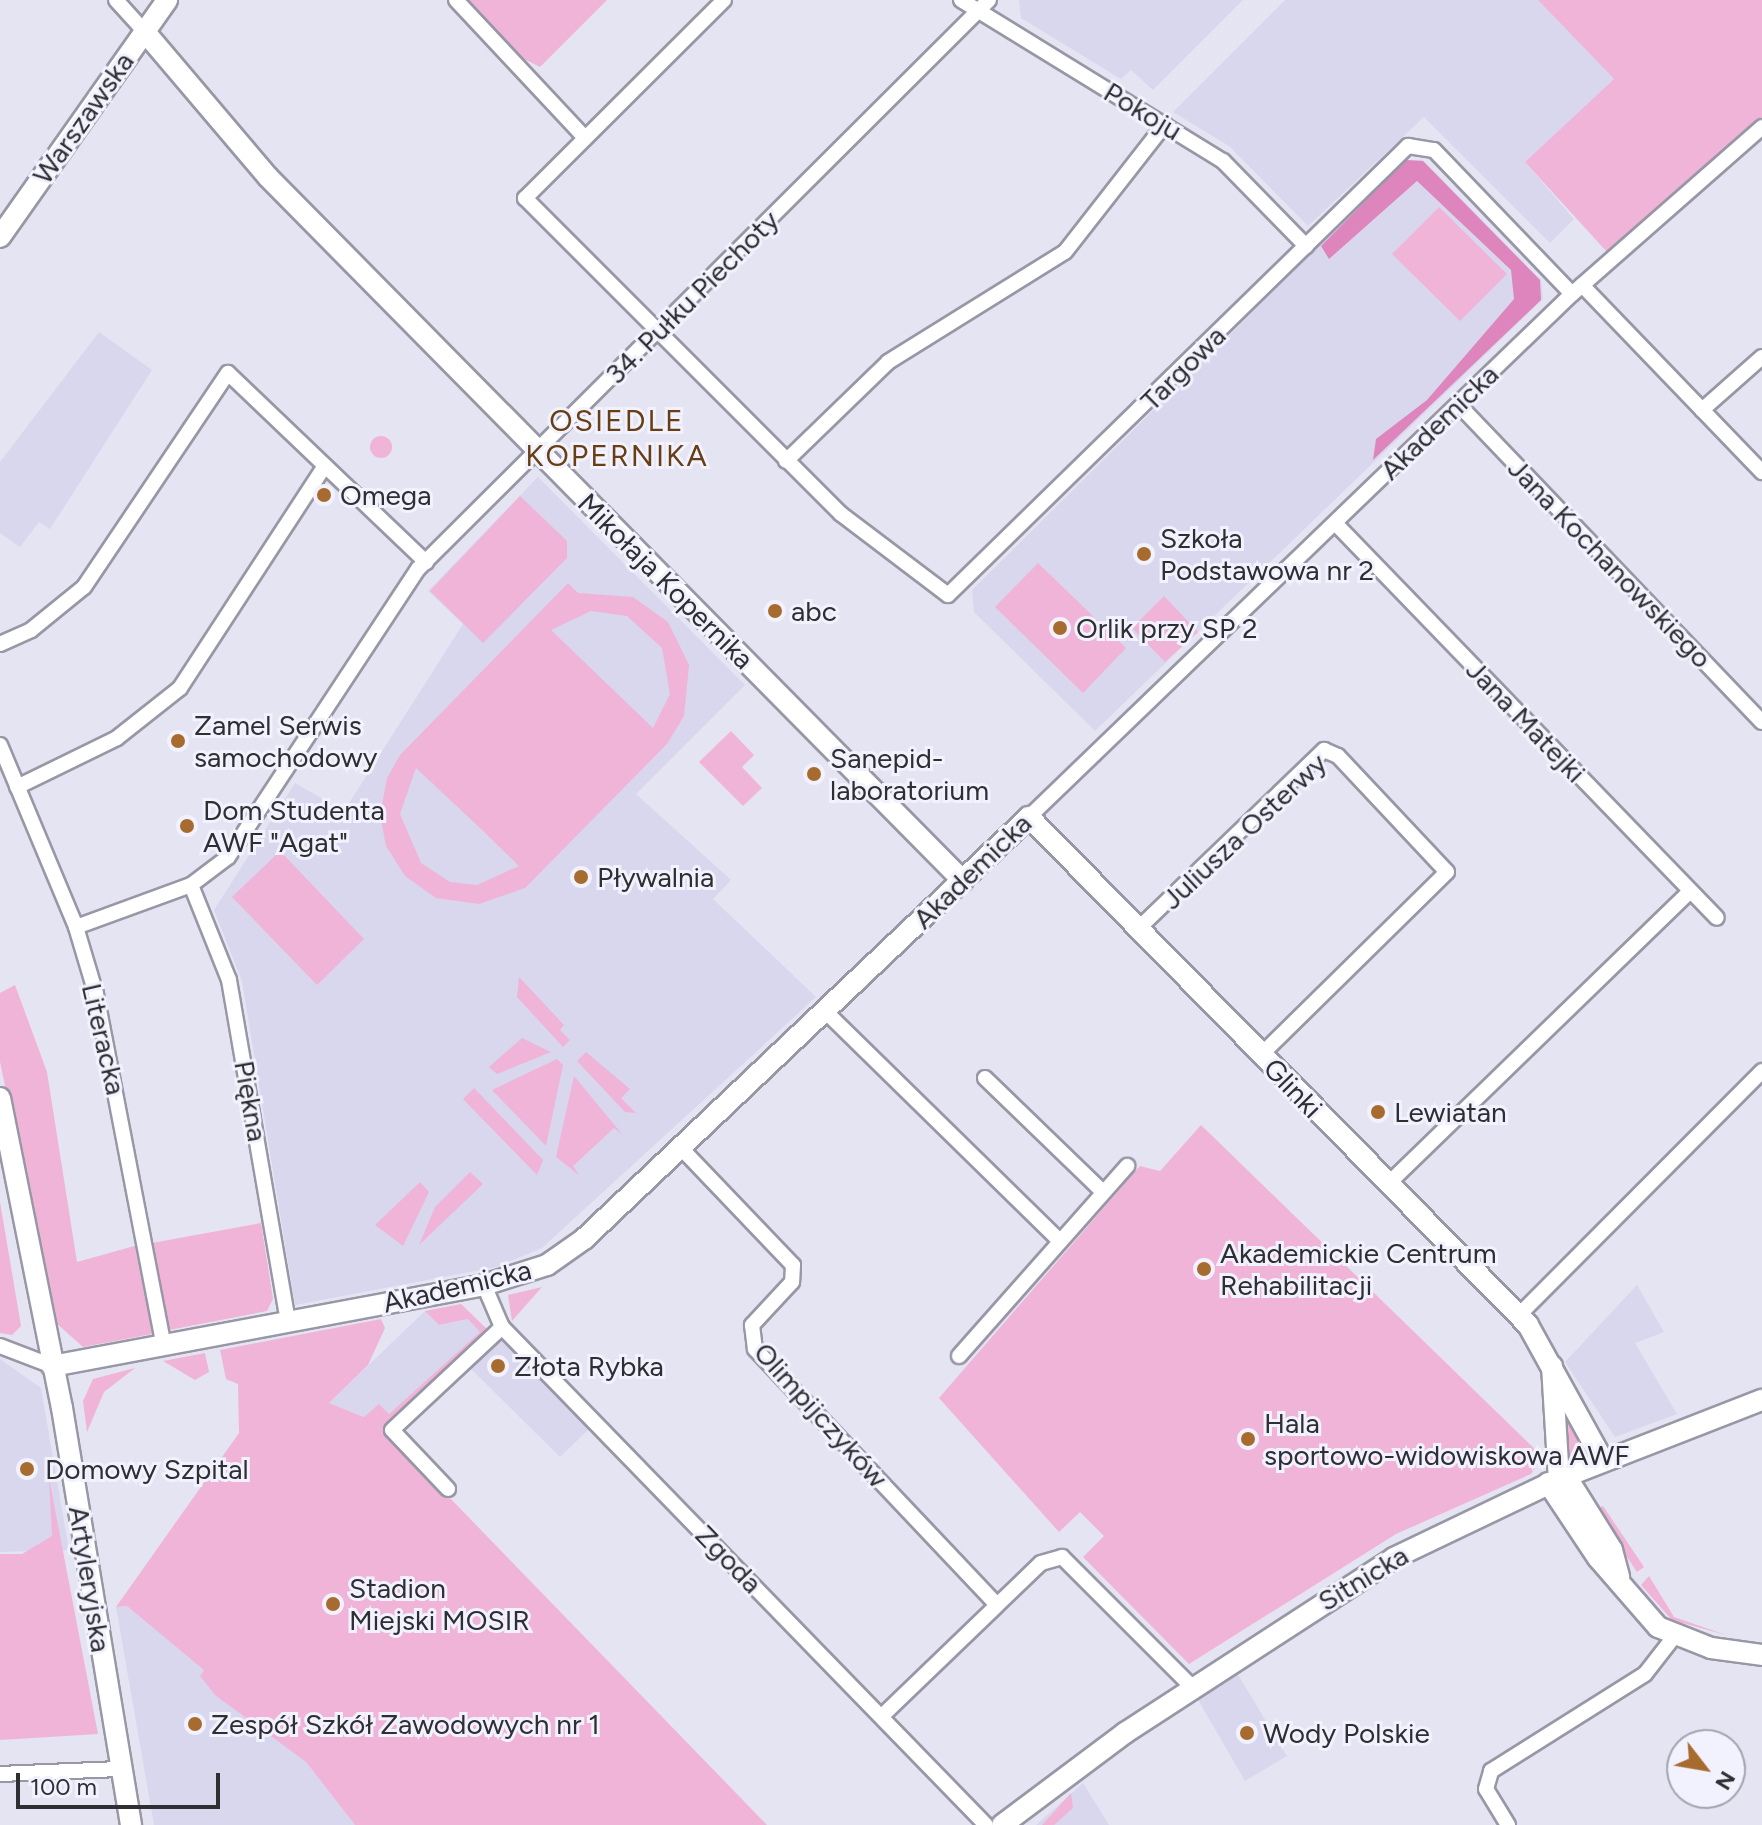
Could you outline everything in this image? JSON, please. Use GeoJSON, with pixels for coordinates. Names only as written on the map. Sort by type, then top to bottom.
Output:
{"type":"FeatureCollection","features":[{"type":"Feature","properties":{"kind":"street"},"geometry":{"type":"LineString","coordinates":[[116,0],[145,32]]}},
{"type":"Feature","properties":{"kind":"street","name":"Warszawska"},"geometry":{"type":"LineString","coordinates":[[0,237],[167,0]]}},
{"type":"Feature","properties":{"kind":"street"},"geometry":{"type":"LineString","coordinates":[[456,0],[585,138]]}},
{"type":"Feature","properties":{"kind":"street"},"geometry":{"type":"LineString","coordinates":[[724,0],[525,198],[786,461],[888,362],[1065,252],[1165,124]]}},
{"type":"Feature","properties":{"kind":"street","name":"Pokoju"},"geometry":{"type":"LineString","coordinates":[[961,0],[984,6],[1223,161],[1306,246]]}},
{"type":"Feature","properties":{"kind":"street","name":"34. Pułku Piechoty"},"geometry":{"type":"LineString","coordinates":[[76,927],[191,885],[228,857],[260,817],[426,562],[984,6]]}},
{"type":"Feature","properties":{"kind":"street","name":"Mikołaja Kopernika"},"geometry":{"type":"LineString","coordinates":[[145,32],[268,177],[963,881]]}},
{"type":"Feature","properties":{"kind":"street","name":"Akademicka"},"geometry":{"type":"LineString","coordinates":[[52,1366],[484,1285],[560,1257],[681,1148],[963,881],[1577,290],[1762,127]]}},
{"type":"Feature","properties":{"kind":"street","name":"Targowa"},"geometry":{"type":"LineString","coordinates":[[786,461],[841,514],[948,595],[1401,151],[1419,143],[1577,290]]}},
{"type":"Feature","properties":{"kind":"street"},"geometry":{"type":"LineString","coordinates":[[1577,290],[1762,472]]}},
{"type":"Feature","properties":{"kind":"street"},"geometry":{"type":"LineString","coordinates":[[1702,410],[1762,357]]}},
{"type":"Feature","properties":{"kind":"street"},"geometry":{"type":"LineString","coordinates":[[0,644],[31,630],[91,579],[228,373],[426,562]]}},
{"type":"Feature","properties":{"kind":"street","name":"Jana Kochanowskiego"},"geometry":{"type":"LineString","coordinates":[[1458,404],[1762,722]]}},
{"type":"Feature","properties":{"kind":"street"},"geometry":{"type":"LineString","coordinates":[[17,787],[117,738],[180,688],[324,467]]}},
{"type":"Feature","properties":{"kind":"street","name":"Jana Matejki"},"geometry":{"type":"LineString","coordinates":[[1335,523],[1717,918]]}},
{"type":"Feature","properties":{"kind":"street","name":"Literacka"},"geometry":{"type":"LineString","coordinates":[[0,745],[76,927],[108,1043],[164,1347]]}},
{"type":"Feature","properties":{"kind":"street","name":"Juliusza Osterwy"},"geometry":{"type":"LineString","coordinates":[[1139,928],[1324,750],[1338,756],[1447,872],[1261,1055]]}},
{"type":"Feature","properties":{"kind":"street","name":"Glinki"},"geometry":{"type":"LineString","coordinates":[[1029,817],[1518,1316],[1552,1362],[1603,1461]]}},
{"type":"Feature","properties":{"kind":"street","name":"Piękna"},"geometry":{"type":"LineString","coordinates":[[191,885],[233,995],[288,1323]]}},
{"type":"Feature","properties":{"kind":"street"},"geometry":{"type":"LineString","coordinates":[[1387,1185],[1690,891]]}},
{"type":"Feature","properties":{"kind":"street"},"geometry":{"type":"LineString","coordinates":[[825,1011],[1060,1241]]}},
{"type":"Feature","properties":{"kind":"street"},"geometry":{"type":"LineString","coordinates":[[1518,1316],[1762,1071]]}},
{"type":"Feature","properties":{"kind":"street"},"geometry":{"type":"LineString","coordinates":[[985,1078],[1103,1192]]}},
{"type":"Feature","properties":{"kind":"street","name":"Artyleryjska"},"geometry":{"type":"LineString","coordinates":[[0,1098],[52,1366],[131,1825]]}},
{"type":"Feature","properties":{"kind":"street","name":"Olimpijczyków"},"geometry":{"type":"LineString","coordinates":[[681,1148],[793,1265],[792,1282],[752,1325],[755,1349],[997,1605]]}},
{"type":"Feature","properties":{"kind":"street"},"geometry":{"type":"LineString","coordinates":[[959,1356],[1127,1166]]}},
{"type":"Feature","properties":{"kind":"street","name":"Zgoda"},"geometry":{"type":"LineString","coordinates":[[484,1285],[502,1327],[883,1715],[986,1825]]}},
{"type":"Feature","properties":{"kind":"street","name":"Akademicka"},"geometry":{"type":"LineString","coordinates":[[448,1489],[392,1430],[502,1327]]}},
{"type":"Feature","properties":{"kind":"street"},"geometry":{"type":"LineString","coordinates":[[0,1346],[52,1366]]}},
{"type":"Feature","properties":{"kind":"street"},"geometry":{"type":"LineString","coordinates":[[1552,1362],[1558,1479],[1619,1577],[1673,1638],[1762,1655]]}},
{"type":"Feature","properties":{"kind":"street","name":"Sitnicka"},"geometry":{"type":"LineString","coordinates":[[1002,1825],[1192,1687],[1394,1558],[1558,1479],[1762,1400]]}},
{"type":"Feature","properties":{"kind":"street"},"geometry":{"type":"LineString","coordinates":[[883,1715],[1041,1563],[1062,1557],[1192,1687]]}},
{"type":"Feature","properties":{"kind":"street"},"geometry":{"type":"LineString","coordinates":[[1508,1825],[1486,1789],[1491,1771],[1645,1674],[1673,1638]]}},
{"type":"Feature","properties":{"kind":"street"},"geometry":{"type":"LineString","coordinates":[[0,1774],[120,1769]]}},
{"type":"Feature","properties":{"kind":"shaded area"},"geometry":{"type":"Polygon","coordinates":[[[463,0],[607,0],[540,67],[514,54],[463,0]]]}},
{"type":"Feature","properties":{"kind":"shaded area"},"geometry":{"type":"Polygon","coordinates":[[[1019,0],[1243,0],[1153,90],[1131,70],[1121,79],[1021,18],[1019,0]]]}},
{"type":"Feature","properties":{"kind":"shaded area"},"geometry":{"type":"Polygon","coordinates":[[[1285,0],[1538,0],[1614,79],[1525,162],[1574,219],[1550,243],[1424,117],[1308,226],[1229,146],[1173,112],[1285,0]]]}},
{"type":"Feature","properties":{"kind":"shaded area"},"geometry":{"type":"Polygon","coordinates":[[[1538,0],[1762,0],[1762,117],[1607,252],[1525,162],[1614,79],[1538,0]]]}},
{"type":"Feature","properties":{"kind":"shaded area"},"geometry":{"type":"Polygon","coordinates":[[[1406,160],[1423,160],[1541,280],[1543,299],[1095,731],[974,612],[972,590],[1406,160]]]}},
{"type":"Feature","properties":{"kind":"shaded area"},"geometry":{"type":"Polygon","coordinates":[[[1406,160],[1423,161],[1540,280],[1541,300],[1373,460],[1376,439],[1427,400],[1514,299],[1511,270],[1417,181],[1329,259],[1321,246],[1406,160]]]}},
{"type":"Feature","properties":{"kind":"shaded area"},"geometry":{"type":"Polygon","coordinates":[[[1439,207],[1507,274],[1460,321],[1392,254],[1439,207]]]}},
{"type":"Feature","properties":{"kind":"shaded area"},"geometry":{"type":"Polygon","coordinates":[[[99,332],[152,370],[50,529],[39,522],[20,547],[0,533],[0,462],[99,332]]]}},
{"type":"Feature","properties":{"kind":"shaded area"},"geometry":{"type":"Polygon","coordinates":[[[381,436],[389,439],[392,447],[389,455],[381,458],[373,455],[370,447],[373,439],[381,436]]]}},
{"type":"Feature","properties":{"kind":"shaded area"},"geometry":{"type":"Polygon","coordinates":[[[538,477],[745,685],[636,794],[731,880],[713,899],[816,997],[542,1248],[496,1267],[295,1305],[242,981],[214,910],[295,783],[344,811],[463,624],[428,591],[538,477]]]}},
{"type":"Feature","properties":{"kind":"shaded area"},"geometry":{"type":"Polygon","coordinates":[[[520,496],[567,541],[567,558],[483,643],[430,591],[520,496]]]}},
{"type":"Feature","properties":{"kind":"shaded area","name":"Orlik przy SP 2"},"geometry":{"type":"Polygon","coordinates":[[[1038,563],[1126,648],[1083,693],[995,607],[1038,563]]]}},
{"type":"Feature","properties":{"kind":"shaded area"},"geometry":{"type":"Polygon","coordinates":[[[568,583],[578,593],[633,597],[668,622],[689,665],[684,716],[667,744],[525,888],[479,904],[436,898],[405,876],[386,846],[380,815],[387,778],[400,755],[568,583]],[[591,611],[551,630],[653,728],[670,694],[662,648],[627,616],[591,611]],[[416,768],[400,814],[421,863],[450,882],[477,885],[519,866],[480,828],[416,768]]]}},
{"type":"Feature","properties":{"kind":"shaded area"},"geometry":{"type":"Polygon","coordinates":[[[1164,596],[1198,632],[1165,662],[1132,628],[1164,596]]]}},
{"type":"Feature","properties":{"kind":"shaded area"},"geometry":{"type":"Polygon","coordinates":[[[731,731],[754,755],[742,767],[762,788],[743,806],[699,762],[731,731]]]}},
{"type":"Feature","properties":{"kind":"shaded area"},"geometry":{"type":"Polygon","coordinates":[[[280,851],[364,939],[317,985],[232,897],[280,851]]]}},
{"type":"Feature","properties":{"kind":"shaded area"},"geometry":{"type":"Polygon","coordinates":[[[519,977],[564,1025],[560,1030],[570,1040],[563,1047],[517,997],[519,977]]]}},
{"type":"Feature","properties":{"kind":"shaded area"},"geometry":{"type":"Polygon","coordinates":[[[15,985],[47,1072],[77,1262],[138,1245],[152,1334],[83,1347],[55,1322],[0,1062],[0,993],[15,985]]]}},
{"type":"Feature","properties":{"kind":"shaded area"},"geometry":{"type":"Polygon","coordinates":[[[522,1038],[551,1052],[497,1074],[489,1067],[522,1038]]]}},
{"type":"Feature","properties":{"kind":"shaded area"},"geometry":{"type":"Polygon","coordinates":[[[586,1052],[630,1089],[621,1098],[636,1113],[625,1112],[577,1061],[586,1052]]]}},
{"type":"Feature","properties":{"kind":"shaded area"},"geometry":{"type":"Polygon","coordinates":[[[557,1059],[563,1065],[546,1146],[492,1090],[557,1059]]]}},
{"type":"Feature","properties":{"kind":"shaded area"},"geometry":{"type":"Polygon","coordinates":[[[574,1076],[622,1134],[614,1128],[573,1166],[579,1175],[556,1157],[574,1076]]]}},
{"type":"Feature","properties":{"kind":"shaded area"},"geometry":{"type":"Polygon","coordinates":[[[474,1088],[543,1160],[537,1175],[463,1099],[474,1088]]]}},
{"type":"Feature","properties":{"kind":"shaded area"},"geometry":{"type":"Polygon","coordinates":[[[1201,1125],[1543,1457],[1531,1474],[1396,1534],[1189,1664],[1083,1557],[1104,1536],[1080,1512],[1059,1532],[939,1398],[1140,1166],[1160,1171],[1201,1125]]]}},
{"type":"Feature","properties":{"kind":"shaded area"},"geometry":{"type":"Polygon","coordinates":[[[470,1172],[483,1184],[419,1245],[435,1207],[470,1172]]]}},
{"type":"Feature","properties":{"kind":"shaded area"},"geometry":{"type":"Polygon","coordinates":[[[420,1182],[429,1192],[403,1246],[375,1225],[420,1182]]]}},
{"type":"Feature","properties":{"kind":"shaded area"},"geometry":{"type":"Polygon","coordinates":[[[0,1202],[21,1326],[12,1335],[0,1333],[0,1202]]]}},
{"type":"Feature","properties":{"kind":"shaded area"},"geometry":{"type":"Polygon","coordinates":[[[261,1223],[273,1299],[267,1311],[169,1330],[152,1243],[261,1223]]]}},
{"type":"Feature","properties":{"kind":"shaded area"},"geometry":{"type":"Polygon","coordinates":[[[1637,1285],[1664,1332],[1635,1343],[1677,1414],[1615,1437],[1565,1362],[1637,1285]]]}},
{"type":"Feature","properties":{"kind":"shaded area"},"geometry":{"type":"Polygon","coordinates":[[[542,1287],[512,1321],[508,1295],[542,1287]]]}},
{"type":"Feature","properties":{"kind":"shaded area","name":"Stadion Miejski MOSIR"},"geometry":{"type":"Polygon","coordinates":[[[461,1304],[491,1333],[384,1430],[767,1825],[355,1825],[306,1762],[216,1696],[200,1676],[204,1670],[127,1606],[116,1607],[239,1433],[238,1384],[226,1379],[220,1350],[381,1319],[385,1328],[368,1365],[329,1403],[364,1417],[379,1404],[389,1414],[480,1332],[468,1319],[439,1325],[425,1311],[461,1304]]]}},
{"type":"Feature","properties":{"kind":"shaded area"},"geometry":{"type":"Polygon","coordinates":[[[425,1311],[439,1325],[469,1319],[481,1332],[389,1414],[365,1417],[329,1403],[425,1311]]]}},
{"type":"Feature","properties":{"kind":"shaded area"},"geometry":{"type":"Polygon","coordinates":[[[502,1338],[590,1428],[560,1457],[470,1368],[502,1338]]]}},
{"type":"Feature","properties":{"kind":"shaded area"},"geometry":{"type":"Polygon","coordinates":[[[205,1353],[209,1372],[195,1380],[163,1361],[205,1353]]]}},
{"type":"Feature","properties":{"kind":"shaded area","name":"Domowy Szpital"},"geometry":{"type":"Polygon","coordinates":[[[0,1359],[41,1388],[69,1550],[0,1552],[0,1359]]]}},
{"type":"Feature","properties":{"kind":"shaded area"},"geometry":{"type":"Polygon","coordinates":[[[135,1368],[104,1392],[87,1432],[83,1401],[93,1379],[135,1368]]]}},
{"type":"Feature","properties":{"kind":"shaded area"},"geometry":{"type":"Polygon","coordinates":[[[1562,1404],[1588,1449],[1573,1466],[1567,1461],[1562,1404]]]}},
{"type":"Feature","properties":{"kind":"shaded area"},"geometry":{"type":"Polygon","coordinates":[[[49,1478],[98,1734],[0,1740],[0,1554],[22,1554],[52,1536],[49,1478]]]}},
{"type":"Feature","properties":{"kind":"shaded area"},"geometry":{"type":"Polygon","coordinates":[[[1603,1506],[1644,1567],[1637,1572],[1596,1510],[1603,1506]]]}},
{"type":"Feature","properties":{"kind":"shaded area"},"geometry":{"type":"Polygon","coordinates":[[[1649,1576],[1674,1617],[1726,1635],[1672,1620],[1641,1585],[1649,1576]]]}},
{"type":"Feature","properties":{"kind":"shaded area","name":"Zespół Szkół Zawodowych nr 1"},"geometry":{"type":"Polygon","coordinates":[[[127,1606],[205,1670],[216,1696],[306,1762],[355,1825],[154,1825],[116,1607],[127,1606]]]}},
{"type":"Feature","properties":{"kind":"shaded area"},"geometry":{"type":"Polygon","coordinates":[[[1237,1673],[1287,1756],[1245,1781],[1197,1698],[1237,1673]]]}},
{"type":"Feature","properties":{"kind":"shaded area"},"geometry":{"type":"Polygon","coordinates":[[[1083,1783],[1109,1825],[1036,1825],[1083,1783]]]}},
{"type":"Feature","properties":{"kind":"shaded area"},"geometry":{"type":"Polygon","coordinates":[[[1071,1793],[1073,1808],[1054,1825],[1042,1825],[1071,1793]]]}},
{"type":"Feature","properties":{"kind":"place","name":"Omega"},"geometry":{"type":"Point","coordinates":[324,495]}},
{"type":"Feature","properties":{"kind":"place","name":"Szkoła Podstawowa nr 2"},"geometry":{"type":"Point","coordinates":[1144,554]}},
{"type":"Feature","properties":{"kind":"place","name":"abc"},"geometry":{"type":"Point","coordinates":[775,611]}},
{"type":"Feature","properties":{"kind":"place","name":"Orlik przy SP 2"},"geometry":{"type":"Point","coordinates":[1060,628]}},
{"type":"Feature","properties":{"kind":"place","name":"Zamel Serwis samochodowy"},"geometry":{"type":"Point","coordinates":[178,741]}},
{"type":"Feature","properties":{"kind":"place","name":"Sanepid- laboratorium"},"geometry":{"type":"Point","coordinates":[814,774]}},
{"type":"Feature","properties":{"kind":"place","name":"Dom Studenta AWF \"Agat\""},"geometry":{"type":"Point","coordinates":[187,826]}},
{"type":"Feature","properties":{"kind":"place","name":"Pływalnia"},"geometry":{"type":"Point","coordinates":[581,877]}},
{"type":"Feature","properties":{"kind":"place","name":"Lewiatan"},"geometry":{"type":"Point","coordinates":[1378,1112]}},
{"type":"Feature","properties":{"kind":"place","name":"Akademickie Centrum Rehabilitacji"},"geometry":{"type":"Point","coordinates":[1204,1269]}},
{"type":"Feature","properties":{"kind":"place","name":"Złota Rybka"},"geometry":{"type":"Point","coordinates":[498,1366]}},
{"type":"Feature","properties":{"kind":"place","name":"Hala sportowo-widowiskowa AWF"},"geometry":{"type":"Point","coordinates":[1248,1439]}},
{"type":"Feature","properties":{"kind":"place","name":"Domowy Szpital"},"geometry":{"type":"Point","coordinates":[27,1469]}},
{"type":"Feature","properties":{"kind":"place","name":"Stadion Miejski MOSIR"},"geometry":{"type":"Point","coordinates":[333,1604]}},
{"type":"Feature","properties":{"kind":"place","name":"Zespół Szkół Zawodowych nr 1"},"geometry":{"type":"Point","coordinates":[195,1724]}},
{"type":"Feature","properties":{"kind":"place","name":"Wody Polskie"},"geometry":{"type":"Point","coordinates":[1247,1733]}},
{"type":"Feature","properties":{"kind":"district","name":"OSIEDLE KOPERNIKA"},"geometry":{"type":"Point","coordinates":[617,438]}}]}
